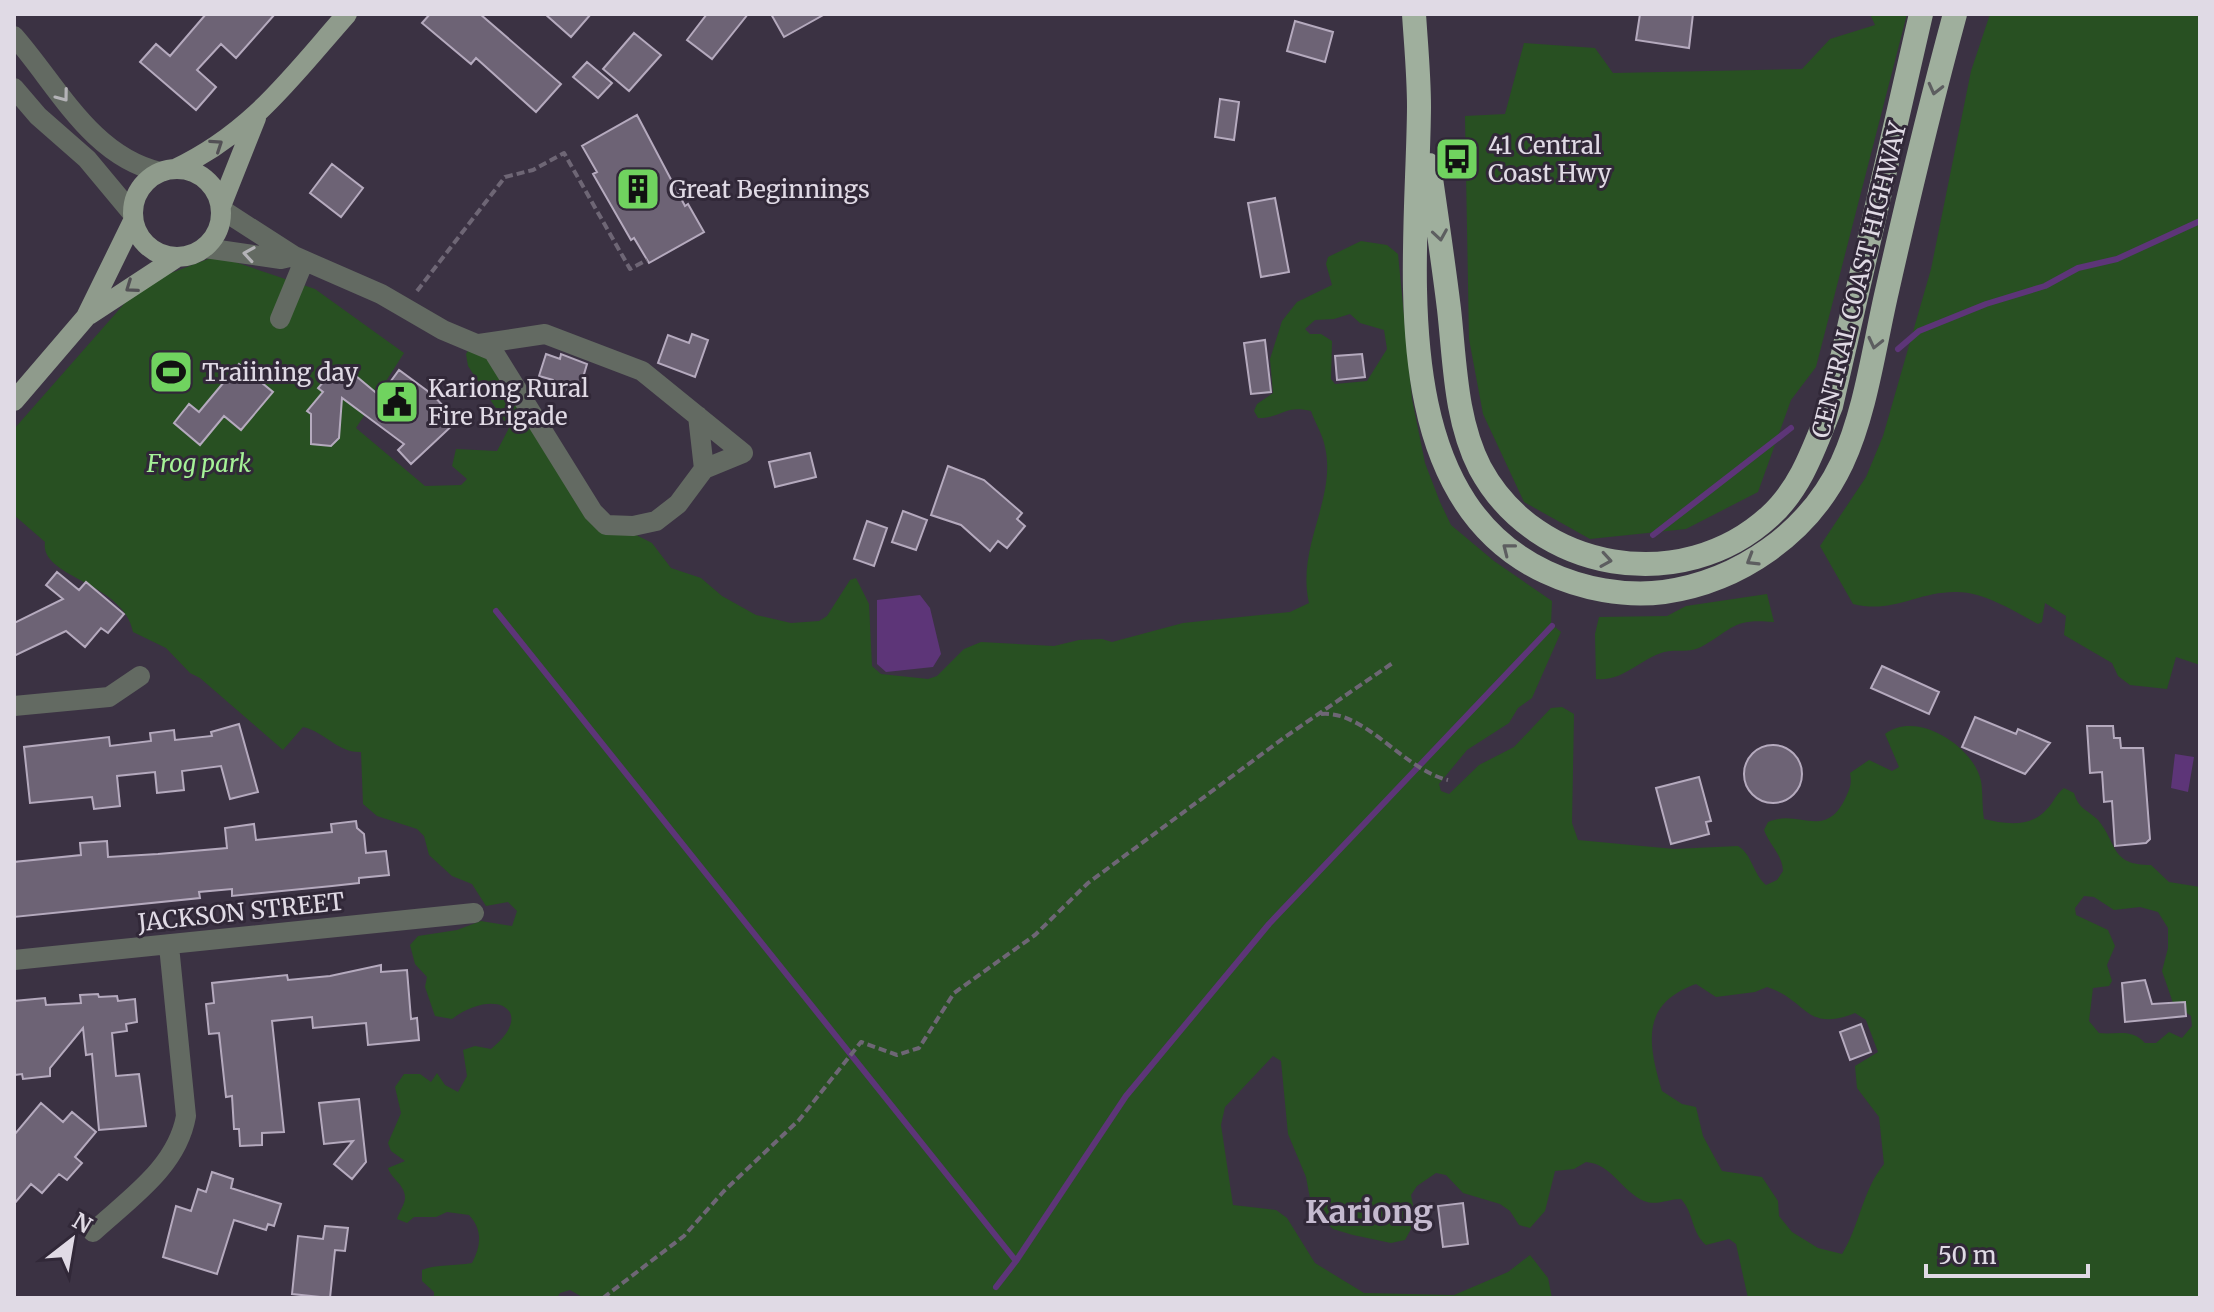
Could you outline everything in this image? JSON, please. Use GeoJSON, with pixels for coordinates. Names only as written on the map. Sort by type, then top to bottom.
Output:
{"type":"FeatureCollection","features":[{"type":"Feature","properties":{"kind":"highway","name":"CENTRAL COAST HIGHWAY"},"geometry":{"type":"LineString","coordinates":[[1414,14],[1419,103],[1415,267],[1421,356],[1431,427],[1449,476],[1484,527],[1508,550],[1532,566],[1582,586],[1660,592],[1693,587],[1730,573],[1783,541],[1818,502],[1842,462],[1869,371],[1955,14]]}},
{"type":"Feature","properties":{"kind":"highway","name":"CENTRAL COAST HIGHWAY"},"geometry":{"type":"LineString","coordinates":[[1419,103],[1443,256],[1461,421],[1479,466],[1501,501],[1536,533],[1578,555],[1632,564],[1688,561],[1733,541],[1770,517],[1796,486],[1811,456],[1831,406],[1921,14]]}},
{"type":"Feature","properties":{"kind":"main road"},"geometry":{"type":"LineString","coordinates":[[14,401],[86,317],[133,217],[143,184],[197,159],[256,118],[347,14]]}},
{"type":"Feature","properties":{"kind":"main road"},"geometry":{"type":"LineString","coordinates":[[86,317],[176,258],[205,248],[218,231],[221,207],[256,118]]}},
{"type":"Feature","properties":{"kind":"main road"},"geometry":{"type":"LineString","coordinates":[[168,170],[200,175],[217,194],[221,207]]}},
{"type":"Feature","properties":{"kind":"main road"},"geometry":{"type":"LineString","coordinates":[[133,217],[144,243],[164,256],[176,258]]}},
{"type":"Feature","properties":{"kind":"street"},"geometry":{"type":"LineString","coordinates":[[14,36],[95,138],[122,158],[168,170]]}},
{"type":"Feature","properties":{"kind":"street"},"geometry":{"type":"LineString","coordinates":[[14,88],[38,116],[87,159],[133,217]]}},
{"type":"Feature","properties":{"kind":"street"},"geometry":{"type":"LineString","coordinates":[[221,207],[299,258],[381,294],[452,335],[493,351],[593,512],[606,525],[656,521],[678,504],[704,469],[743,453],[642,371],[545,334],[479,344]]}},
{"type":"Feature","properties":{"kind":"street"},"geometry":{"type":"LineString","coordinates":[[205,248],[281,259],[299,258]]}},
{"type":"Feature","properties":{"kind":"street"},"geometry":{"type":"LineString","coordinates":[[280,319],[299,258]]}},
{"type":"Feature","properties":{"kind":"street"},"geometry":{"type":"LineString","coordinates":[[698,416],[704,469]]}},
{"type":"Feature","properties":{"kind":"street"},"geometry":{"type":"LineString","coordinates":[[14,706],[109,697],[140,676]]}},
{"type":"Feature","properties":{"kind":"street","name":"JACKSON STREET"},"geometry":{"type":"LineString","coordinates":[[14,960],[474,913]]}},
{"type":"Feature","properties":{"kind":"street"},"geometry":{"type":"LineString","coordinates":[[93,1232],[155,1175],[182,1138],[186,1116],[169,946]]}},
{"type":"Feature","properties":{"kind":"path"},"geometry":{"type":"LineString","coordinates":[[417,291],[505,177],[533,170],[564,153],[630,269],[647,260]]}},
{"type":"Feature","properties":{"kind":"path"},"geometry":{"type":"LineString","coordinates":[[603,1298],[684,1236],[724,1191],[799,1120],[843,1060],[861,1042],[897,1055],[919,1048],[954,993],[1035,935],[1088,883],[1394,662]]}},
{"type":"Feature","properties":{"kind":"path"},"geometry":{"type":"LineString","coordinates":[[1318,714],[1337,712],[1409,760],[1448,780]]}},
{"type":"Feature","properties":{"kind":"green space"},"geometry":{"type":"Polygon","coordinates":[[[1870,14],[1907,14],[1816,367],[1791,400],[1758,492],[1686,529],[1590,539],[1524,502],[1483,414],[1469,339],[1465,116],[1505,114],[1524,43],[1595,48],[1613,73],[1802,69],[1830,39],[1875,25],[1870,14]]]}},
{"type":"Feature","properties":{"kind":"green space"},"geometry":{"type":"Polygon","coordinates":[[[1990,14],[2200,14],[2200,665],[2176,657],[2167,689],[2130,685],[2118,676],[2112,663],[2064,635],[2066,616],[2045,603],[2042,622],[2038,624],[1999,604],[1968,593],[1943,593],[1881,606],[1853,604],[1820,546],[1866,477],[1883,436],[1931,269],[1971,71],[1990,14]]]}},
{"type":"Feature","properties":{"kind":"green space","name":"Frog park"},"geometry":{"type":"Polygon","coordinates":[[[1361,241],[1387,245],[1398,254],[1412,399],[1425,463],[1440,502],[1451,525],[1494,561],[1552,601],[1551,624],[1561,632],[1532,698],[1518,708],[1509,723],[1467,750],[1439,784],[1441,791],[1449,794],[1479,765],[1514,747],[1551,708],[1562,707],[1574,714],[1572,823],[1578,840],[1674,849],[1738,846],[1766,885],[1777,880],[1783,871],[1764,830],[1768,822],[1779,819],[1820,821],[1829,818],[1846,797],[1850,773],[1869,760],[1892,771],[1899,767],[1885,734],[1898,727],[1913,726],[1942,735],[1968,756],[1981,781],[1984,819],[2026,822],[2041,815],[2064,788],[2074,793],[2081,806],[2098,820],[2121,857],[2151,865],[2169,882],[2200,887],[2200,1298],[1748,1298],[1736,1244],[1729,1239],[1706,1245],[1681,1199],[1658,1203],[1644,1201],[1603,1168],[1586,1162],[1574,1169],[1555,1171],[1545,1211],[1530,1228],[1519,1225],[1510,1211],[1500,1204],[1463,1193],[1446,1175],[1436,1173],[1417,1186],[1411,1195],[1416,1220],[1405,1240],[1391,1243],[1353,1235],[1333,1229],[1321,1219],[1311,1204],[1306,1177],[1288,1134],[1281,1061],[1273,1056],[1225,1107],[1221,1125],[1233,1205],[1276,1210],[1287,1218],[1315,1263],[1364,1293],[1454,1295],[1508,1272],[1530,1255],[1548,1278],[1552,1298],[584,1298],[570,1290],[560,1293],[557,1298],[434,1298],[434,1292],[422,1281],[422,1270],[472,1263],[479,1244],[477,1226],[469,1215],[447,1212],[436,1217],[414,1217],[407,1223],[397,1219],[405,1194],[388,1168],[405,1161],[391,1151],[388,1143],[401,1113],[395,1087],[404,1074],[420,1074],[431,1082],[437,1073],[445,1085],[458,1092],[467,1076],[463,1050],[475,1046],[491,1049],[505,1035],[511,1024],[511,1014],[505,1007],[483,1004],[452,1019],[435,1016],[425,987],[427,977],[415,964],[410,945],[418,936],[457,930],[481,921],[512,926],[517,911],[508,902],[486,906],[472,884],[452,876],[429,855],[424,836],[417,829],[377,816],[363,804],[361,752],[338,746],[303,727],[283,750],[200,678],[190,673],[166,648],[133,632],[126,615],[115,602],[55,564],[47,554],[45,542],[14,515],[14,429],[131,296],[163,276],[211,258],[232,261],[315,289],[404,353],[356,428],[425,486],[461,485],[467,479],[452,466],[456,449],[497,451],[509,428],[468,366],[466,354],[469,349],[490,357],[581,507],[652,543],[671,568],[701,578],[722,596],[756,615],[791,623],[819,621],[827,616],[850,580],[856,578],[869,604],[872,666],[881,674],[928,679],[937,676],[964,649],[981,642],[1054,646],[1079,640],[1112,642],[1183,623],[1290,612],[1309,603],[1306,582],[1308,562],[1326,485],[1324,442],[1311,411],[1295,409],[1258,418],[1254,411],[1257,404],[1273,393],[1270,359],[1282,321],[1297,302],[1332,285],[1326,264],[1328,257],[1361,241]],[[1350,314],[1315,320],[1305,329],[1310,334],[1321,334],[1332,341],[1331,379],[1335,384],[1367,381],[1387,349],[1384,330],[1360,323],[1350,314]],[[2084,896],[2075,908],[2076,915],[2108,930],[2115,946],[2107,965],[2112,981],[2109,986],[2093,988],[2089,1021],[2099,1033],[2134,1035],[2145,1043],[2156,1043],[2169,1032],[2182,1038],[2192,1026],[2191,1016],[2173,1003],[2162,971],[2168,948],[2168,928],[2158,912],[2140,907],[2114,910],[2094,897],[2084,896]],[[1696,984],[1678,992],[1657,1014],[1653,1027],[1654,1057],[1662,1091],[1682,1104],[1696,1107],[1703,1136],[1722,1171],[1762,1177],[1778,1201],[1779,1216],[1792,1232],[1818,1248],[1842,1254],[1871,1185],[1884,1164],[1879,1117],[1857,1088],[1855,1066],[1878,1052],[1866,1020],[1855,1013],[1839,1018],[1816,1017],[1767,987],[1755,992],[1716,997],[1696,984]]]}},
{"type":"Feature","properties":{"kind":"green space"},"geometry":{"type":"Polygon","coordinates":[[[1767,594],[1774,622],[1741,623],[1697,649],[1664,652],[1623,674],[1596,679],[1595,634],[1599,617],[1667,616],[1686,606],[1767,594]]]}},
{"type":"Feature","properties":{"kind":"shaded area"},"geometry":{"type":"Polygon","coordinates":[[[920,595],[930,608],[941,654],[933,667],[886,672],[877,664],[877,600],[920,595]]]}},
{"type":"Feature","properties":{"kind":"shaded area"},"geometry":{"type":"Polygon","coordinates":[[[2175,754],[2194,757],[2188,792],[2171,788],[2175,754]]]}},
{"type":"Feature","properties":{"kind":"building"},"geometry":{"type":"Polygon","coordinates":[[[206,14],[275,14],[236,58],[221,44],[197,70],[216,87],[196,110],[140,62],[156,44],[170,56],[206,14]]]}},
{"type":"Feature","properties":{"kind":"building"},"geometry":{"type":"Polygon","coordinates":[[[430,14],[480,14],[561,84],[536,112],[476,58],[471,64],[422,23],[430,14]]]}},
{"type":"Feature","properties":{"kind":"building"},"geometry":{"type":"Polygon","coordinates":[[[545,14],[591,14],[571,37],[545,14]]]}},
{"type":"Feature","properties":{"kind":"building"},"geometry":{"type":"Polygon","coordinates":[[[707,14],[748,14],[712,59],[687,40],[707,14]]]}},
{"type":"Feature","properties":{"kind":"building"},"geometry":{"type":"Polygon","coordinates":[[[771,14],[825,14],[784,37],[771,14]]]}},
{"type":"Feature","properties":{"kind":"building"},"geometry":{"type":"Polygon","coordinates":[[[1640,14],[1693,14],[1689,48],[1636,40],[1640,14]]]}},
{"type":"Feature","properties":{"kind":"building"},"geometry":{"type":"Polygon","coordinates":[[[1295,21],[1333,32],[1325,62],[1287,51],[1295,21]]]}},
{"type":"Feature","properties":{"kind":"building"},"geometry":{"type":"Polygon","coordinates":[[[634,33],[661,55],[629,91],[603,69],[634,33]]]}},
{"type":"Feature","properties":{"kind":"building"},"geometry":{"type":"Polygon","coordinates":[[[587,62],[612,83],[598,98],[573,77],[587,62]]]}},
{"type":"Feature","properties":{"kind":"building"},"geometry":{"type":"Polygon","coordinates":[[[1220,99],[1239,102],[1234,140],[1215,137],[1220,99]]]}},
{"type":"Feature","properties":{"kind":"building","name":"Great Beginnings"},"geometry":{"type":"Polygon","coordinates":[[[637,115],[685,206],[688,204],[704,232],[649,263],[634,238],[631,240],[593,174],[597,172],[582,146],[637,115]]]}},
{"type":"Feature","properties":{"kind":"building"},"geometry":{"type":"Polygon","coordinates":[[[332,164],[363,188],[341,217],[310,193],[332,164]]]}},
{"type":"Feature","properties":{"kind":"building"},"geometry":{"type":"Polygon","coordinates":[[[1275,198],[1289,272],[1261,277],[1248,203],[1275,198]]]}},
{"type":"Feature","properties":{"kind":"building"},"geometry":{"type":"Polygon","coordinates":[[[692,334],[708,340],[695,377],[658,363],[668,335],[689,343],[692,334]]]}},
{"type":"Feature","properties":{"kind":"building"},"geometry":{"type":"Polygon","coordinates":[[[1265,340],[1271,392],[1251,394],[1244,343],[1265,340]]]}},
{"type":"Feature","properties":{"kind":"building"},"geometry":{"type":"Polygon","coordinates":[[[546,354],[560,359],[561,354],[587,364],[577,398],[550,390],[553,380],[539,376],[546,354]]]}},
{"type":"Feature","properties":{"kind":"building"},"geometry":{"type":"Polygon","coordinates":[[[1362,354],[1365,377],[1337,380],[1335,356],[1362,354]]]}},
{"type":"Feature","properties":{"kind":"building"},"geometry":{"type":"Polygon","coordinates":[[[239,364],[273,392],[241,430],[224,416],[200,445],[174,423],[189,404],[199,412],[239,364]]]}},
{"type":"Feature","properties":{"kind":"building"},"geometry":{"type":"Polygon","coordinates":[[[344,366],[380,396],[399,370],[433,395],[457,421],[411,464],[398,450],[404,444],[342,398],[339,438],[331,446],[311,444],[311,414],[307,411],[323,392],[318,388],[336,367],[340,371],[344,366]]]}},
{"type":"Feature","properties":{"kind":"building"},"geometry":{"type":"Polygon","coordinates":[[[810,453],[816,477],[775,487],[769,462],[810,453]]]}},
{"type":"Feature","properties":{"kind":"building"},"geometry":{"type":"Polygon","coordinates":[[[948,466],[984,480],[1022,513],[1017,519],[1025,526],[1007,548],[998,541],[990,551],[961,525],[931,515],[948,466]]]}},
{"type":"Feature","properties":{"kind":"building"},"geometry":{"type":"Polygon","coordinates":[[[903,511],[927,520],[916,550],[892,542],[903,511]]]}},
{"type":"Feature","properties":{"kind":"building"},"geometry":{"type":"Polygon","coordinates":[[[867,521],[887,528],[874,566],[854,559],[867,521]]]}},
{"type":"Feature","properties":{"kind":"building"},"geometry":{"type":"Polygon","coordinates":[[[57,572],[79,590],[86,582],[124,614],[108,633],[101,628],[85,647],[66,631],[14,656],[14,623],[63,599],[46,585],[57,572]]]}},
{"type":"Feature","properties":{"kind":"building"},"geometry":{"type":"Polygon","coordinates":[[[1882,666],[1939,692],[1929,714],[1871,688],[1882,666]]]}},
{"type":"Feature","properties":{"kind":"building"},"geometry":{"type":"Polygon","coordinates":[[[1975,717],[2016,734],[2018,729],[2050,743],[2025,774],[1962,747],[1975,717]]]}},
{"type":"Feature","properties":{"kind":"building"},"geometry":{"type":"Polygon","coordinates":[[[239,724],[258,792],[230,799],[221,766],[182,771],[184,790],[157,793],[155,772],[117,776],[120,806],[94,809],[92,797],[30,803],[24,747],[109,737],[110,746],[151,741],[150,733],[174,730],[175,740],[212,736],[211,732],[239,724]]]}},
{"type":"Feature","properties":{"kind":"building"},"geometry":{"type":"Polygon","coordinates":[[[2087,726],[2113,726],[2114,738],[2120,738],[2121,748],[2143,748],[2150,839],[2146,843],[2115,846],[2112,801],[2104,802],[2102,772],[2090,773],[2087,726]]]}},
{"type":"Feature","properties":{"kind":"building"},"geometry":{"type":"Polygon","coordinates":[[[1773,745],[1794,753],[1802,774],[1794,795],[1773,803],[1752,795],[1744,774],[1752,753],[1773,745]]]}},
{"type":"Feature","properties":{"kind":"building"},"geometry":{"type":"Polygon","coordinates":[[[1699,777],[1711,821],[1706,822],[1709,834],[1671,844],[1656,788],[1699,777]]]}},
{"type":"Feature","properties":{"kind":"building"},"geometry":{"type":"Polygon","coordinates":[[[356,821],[357,828],[364,834],[366,853],[386,851],[389,875],[359,878],[359,883],[232,896],[232,889],[199,892],[200,898],[14,917],[14,862],[81,855],[80,843],[107,841],[108,857],[158,854],[227,848],[225,828],[254,824],[256,840],[332,832],[331,824],[356,821]]]}},
{"type":"Feature","properties":{"kind":"building"},"geometry":{"type":"Polygon","coordinates":[[[381,965],[381,972],[407,970],[411,1019],[417,1018],[419,1040],[368,1045],[366,1023],[313,1028],[312,1017],[272,1021],[284,1132],[262,1133],[262,1145],[240,1146],[239,1129],[234,1129],[232,1096],[226,1097],[219,1033],[209,1034],[206,1004],[214,1003],[212,983],[287,975],[288,980],[330,976],[381,965]]]}},
{"type":"Feature","properties":{"kind":"building"},"geometry":{"type":"Polygon","coordinates":[[[2145,980],[2152,1004],[2185,1002],[2186,1016],[2125,1022],[2122,983],[2145,980]]]}},
{"type":"Feature","properties":{"kind":"building"},"geometry":{"type":"Polygon","coordinates":[[[98,994],[99,997],[117,996],[118,1001],[135,999],[137,1022],[126,1024],[127,1031],[112,1033],[116,1076],[139,1074],[146,1126],[99,1130],[92,1054],[86,1055],[83,1028],[50,1068],[50,1076],[23,1079],[22,1074],[14,1075],[14,1001],[45,998],[46,1005],[81,1003],[80,995],[98,994]]]}},
{"type":"Feature","properties":{"kind":"building"},"geometry":{"type":"Polygon","coordinates":[[[1861,1024],[1871,1052],[1850,1060],[1840,1032],[1861,1024]]]}},
{"type":"Feature","properties":{"kind":"building"},"geometry":{"type":"Polygon","coordinates":[[[359,1099],[366,1162],[352,1179],[334,1164],[353,1141],[324,1144],[319,1103],[359,1099]]]}},
{"type":"Feature","properties":{"kind":"building"},"geometry":{"type":"Polygon","coordinates":[[[41,1103],[63,1122],[72,1112],[96,1132],[75,1157],[82,1163],[67,1180],[59,1174],[42,1193],[31,1184],[14,1204],[14,1135],[41,1103]]]}},
{"type":"Feature","properties":{"kind":"building"},"geometry":{"type":"Polygon","coordinates":[[[212,1172],[233,1179],[231,1188],[281,1204],[274,1226],[268,1224],[266,1230],[234,1220],[217,1274],[163,1257],[176,1206],[191,1211],[198,1189],[206,1192],[212,1172]]]}},
{"type":"Feature","properties":{"kind":"building"},"geometry":{"type":"Polygon","coordinates":[[[1463,1203],[1468,1244],[1443,1247],[1438,1206],[1463,1203]]]}},
{"type":"Feature","properties":{"kind":"building"},"geometry":{"type":"Polygon","coordinates":[[[325,1226],[348,1228],[345,1251],[335,1250],[330,1298],[292,1294],[298,1236],[323,1239],[325,1226]]]}},
{"type":"Feature","properties":{"kind":"waterway"},"geometry":{"type":"LineString","coordinates":[[1898,349],[1919,331],[1986,304],[2045,286],[2078,268],[2117,259],[2200,221]]}},
{"type":"Feature","properties":{"kind":"waterway"},"geometry":{"type":"LineString","coordinates":[[1653,535],[1791,428]]}},
{"type":"Feature","properties":{"kind":"waterway"},"geometry":{"type":"LineString","coordinates":[[496,611],[1016,1261],[1126,1096],[1269,924],[1552,626]]}},
{"type":"Feature","properties":{"kind":"waterway"},"geometry":{"type":"LineString","coordinates":[[996,1287],[1016,1261]]}},
{"type":"Feature","properties":{"kind":"place","name":"41 Central Coast Hwy"},"geometry":{"type":"Point","coordinates":[1457,159]}},
{"type":"Feature","properties":{"kind":"place","name":"Great Beginnings"},"geometry":{"type":"Point","coordinates":[638,189]}},
{"type":"Feature","properties":{"kind":"place","name":"Traiining day"},"geometry":{"type":"Point","coordinates":[171,372]}},
{"type":"Feature","properties":{"kind":"place","name":"Kariong Rural Fire Brigade"},"geometry":{"type":"Point","coordinates":[397,402]}},
{"type":"Feature","properties":{"kind":"district","name":"Kariong"},"geometry":{"type":"Point","coordinates":[1369,1212]}}]}
